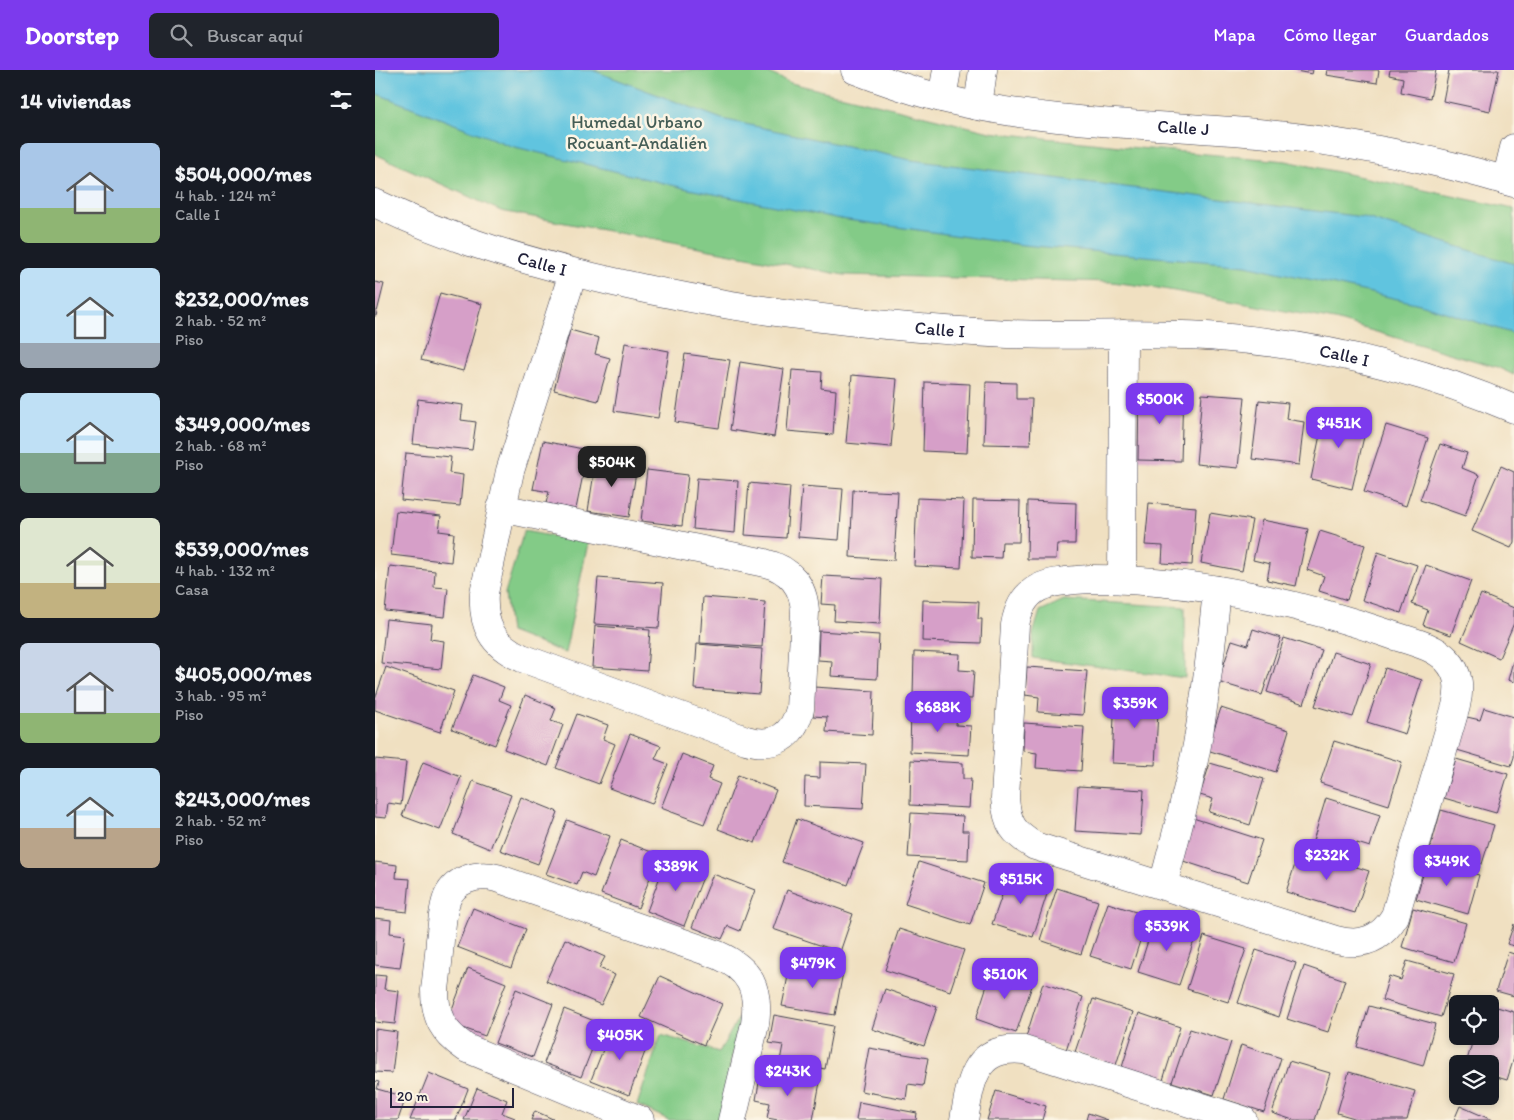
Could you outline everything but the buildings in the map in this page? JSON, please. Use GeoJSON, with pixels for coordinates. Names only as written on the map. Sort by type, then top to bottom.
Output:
{"type":"FeatureCollection","features":[{"type":"Feature","properties":{"kind":"street","name":"Calle J"},"geometry":{"type":"LineString","coordinates":[[855,70],[909,90],[978,106],[1068,119],[1258,133],[1323,141],[1385,151],[1510,182]]}},
{"type":"Feature","properties":{"kind":"street"},"geometry":{"type":"LineString","coordinates":[[942,98],[947,70]]}},
{"type":"Feature","properties":{"kind":"street"},"geometry":{"type":"LineString","coordinates":[[978,106],[983,70]]}},
{"type":"Feature","properties":{"kind":"street"},"geometry":{"type":"LineString","coordinates":[[1510,182],[1514,148]]}},
{"type":"Feature","properties":{"kind":"street","name":"Calle I"},"geometry":{"type":"LineString","coordinates":[[375,203],[455,237],[515,257],[573,273],[648,290],[723,304],[847,321],[1010,334],[1217,336],[1322,351],[1379,364],[1489,398],[1514,409]]}},
{"type":"Feature","properties":{"kind":"street"},"geometry":{"type":"LineString","coordinates":[[501,508],[765,563],[786,571],[794,578],[805,600],[799,709],[797,721],[790,731],[770,743],[746,740],[522,658],[500,646],[492,635],[486,622],[483,607],[484,593],[501,508],[510,471],[573,273]]}},
{"type":"Feature","properties":{"kind":"street"},"geometry":{"type":"LineString","coordinates":[[1122,579],[1123,334]]}},
{"type":"Feature","properties":{"kind":"street"},"geometry":{"type":"LineString","coordinates":[[1090,579],[1122,579],[1170,583],[1217,590],[1278,602],[1348,620],[1437,652],[1453,667],[1459,680],[1459,693],[1395,916],[1389,926],[1369,940],[1347,943],[1035,846],[1022,838],[1012,827],[1006,813],[1005,798],[1015,625],[1021,604],[1037,588],[1047,583],[1090,579]]}},
{"type":"Feature","properties":{"kind":"street"},"geometry":{"type":"LineString","coordinates":[[1163,886],[1197,745],[1209,668],[1217,590]]}},
{"type":"Feature","properties":{"kind":"street"},"geometry":{"type":"LineString","coordinates":[[640,1120],[466,1048],[453,1039],[443,1027],[437,1015],[435,990],[444,912],[446,899],[453,889],[463,881],[485,875],[497,878],[717,954],[741,968],[749,978],[755,993],[757,1008],[755,1024],[732,1120]]}},
{"type":"Feature","properties":{"kind":"street"},"geometry":{"type":"LineString","coordinates":[[964,1120],[969,1088],[979,1065],[988,1056],[999,1051],[1012,1049],[1024,1050],[1243,1120]]}},
{"type":"Feature","properties":{"kind":"green space","name":"Humedal Urbano Rocuant-Andalién"},"geometry":{"type":"Polygon","coordinates":[[[375,70],[762,70],[791,83],[990,132],[1286,161],[1514,209],[1514,375],[1497,367],[1335,320],[1158,288],[1112,282],[844,275],[501,211],[375,154],[375,70]]]}},
{"type":"Feature","properties":{"kind":"green space"},"geometry":{"type":"Polygon","coordinates":[[[524,531],[588,543],[565,653],[510,632],[505,593],[524,531]]]}},
{"type":"Feature","properties":{"kind":"green space"},"geometry":{"type":"Polygon","coordinates":[[[1064,600],[1185,607],[1185,678],[1033,658],[1033,634],[1040,611],[1064,600]]]}},
{"type":"Feature","properties":{"kind":"green space"},"geometry":{"type":"Polygon","coordinates":[[[741,1014],[719,1120],[669,1120],[637,1105],[661,1035],[719,1052],[741,1014]]]}},
{"type":"Feature","properties":{"kind":"water","name":"Humedal Urbano Rocuant-Andalién"},"geometry":{"type":"Polygon","coordinates":[[[375,70],[592,70],[722,119],[911,160],[1363,217],[1514,264],[1514,334],[1420,304],[1246,265],[1023,245],[841,219],[688,189],[511,146],[375,93],[375,70]]]}}]}
